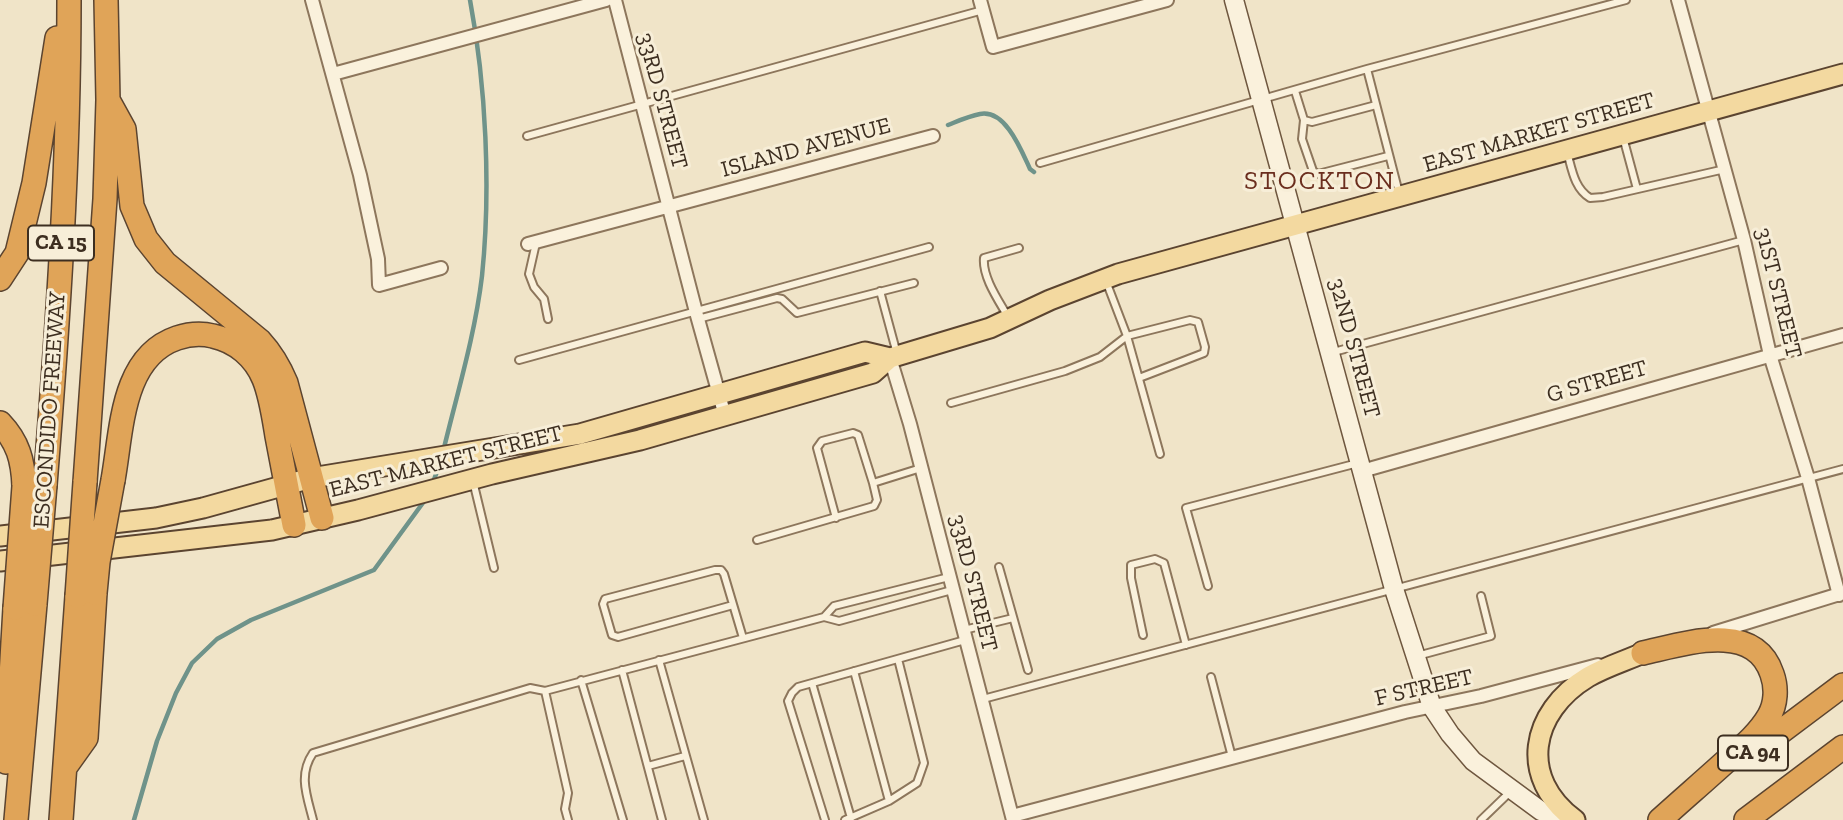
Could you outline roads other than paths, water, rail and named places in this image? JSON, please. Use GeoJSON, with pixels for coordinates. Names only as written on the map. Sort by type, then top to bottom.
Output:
{"type":"FeatureCollection","features":[{"type":"Feature","properties":{"kind":"highway"},"geometry":{"type":"LineString","coordinates":[[0,279],[17,253],[34,183],[63,0]]}},
{"type":"Feature","properties":{"kind":"highway","name":"ESCONDIDO FREEWAY"},"geometry":{"type":"LineString","coordinates":[[16,820],[25,606],[34,486],[57,347],[69,0]]}},
{"type":"Feature","properties":{"kind":"highway","name":"ESCONDIDO FREEWAY"},"geometry":{"type":"LineString","coordinates":[[86,594],[86,482],[106,199],[106,0]]}},
{"type":"Feature","properties":{"kind":"highway"},"geometry":{"type":"LineString","coordinates":[[108,100],[124,129],[132,206],[146,239],[165,263],[260,341],[272,354],[286,383],[322,518]]}},
{"type":"Feature","properties":{"kind":"highway"},"geometry":{"type":"LineString","coordinates":[[61,820],[66,766],[86,738],[86,594],[98,562],[129,393],[135,374],[156,348],[185,335],[202,333],[234,343],[250,357],[264,378],[294,525]]}},
{"type":"Feature","properties":{"kind":"highway"},"geometry":{"type":"LineString","coordinates":[[0,423],[16,442],[34,486]]}},
{"type":"Feature","properties":{"kind":"highway"},"geometry":{"type":"LineString","coordinates":[[3,820],[25,606]]}},
{"type":"Feature","properties":{"kind":"highway"},"geometry":{"type":"LineString","coordinates":[[1643,653],[1695,641],[1728,639],[1761,654],[1773,675],[1776,695],[1770,715],[1750,740],[1662,820]]}},
{"type":"Feature","properties":{"kind":"highway","name":"CA 94"},"geometry":{"type":"LineString","coordinates":[[1662,820],[1843,685]]}},
{"type":"Feature","properties":{"kind":"highway","name":"CA 94"},"geometry":{"type":"LineString","coordinates":[[1746,820],[1843,747]]}},
{"type":"Feature","properties":{"kind":"main road","name":"32ND STREET"},"geometry":{"type":"LineString","coordinates":[[1234,0],[1394,589],[1432,707],[1473,761],[1541,811],[1560,820]]}},
{"type":"Feature","properties":{"kind":"main road","name":"EAST MARKET STREET"},"geometry":{"type":"LineString","coordinates":[[0,561],[209,539],[294,525],[472,479],[640,440],[873,373],[894,357],[983,330],[1105,279],[1843,74]]}},
{"type":"Feature","properties":{"kind":"main road","name":"EAST MARKET STREET"},"geometry":{"type":"LineString","coordinates":[[0,536],[156,517],[203,508],[311,478],[580,434],[865,352],[894,357]]}},
{"type":"Feature","properties":{"kind":"main road"},"geometry":{"type":"LineString","coordinates":[[1575,820],[1547,790],[1538,769],[1536,747],[1544,723],[1560,700],[1587,678],[1643,653]]}},
{"type":"Feature","properties":{"kind":"street"},"geometry":{"type":"LineString","coordinates":[[312,0],[360,175],[378,259],[379,285],[441,268]]}},
{"type":"Feature","properties":{"kind":"street"},"geometry":{"type":"LineString","coordinates":[[333,74],[606,0]]}},
{"type":"Feature","properties":{"kind":"street","name":"33RD STREET"},"geometry":{"type":"LineString","coordinates":[[615,0],[725,416]]}},
{"type":"Feature","properties":{"kind":"street"},"geometry":{"type":"LineString","coordinates":[[982,5],[993,47],[1167,0]]}},
{"type":"Feature","properties":{"kind":"street","name":"31ST STREET"},"geometry":{"type":"LineString","coordinates":[[1678,0],[1744,240],[1770,355],[1841,594]]}},
{"type":"Feature","properties":{"kind":"street","name":"ISLAND AVENUE"},"geometry":{"type":"LineString","coordinates":[[532,242],[933,135]]}},
{"type":"Feature","properties":{"kind":"street","name":"G STREET"},"geometry":{"type":"LineString","coordinates":[[1361,467],[1843,335]]}},
{"type":"Feature","properties":{"kind":"street","name":"33RD STREET"},"geometry":{"type":"LineString","coordinates":[[894,357],[1013,818]]}},
{"type":"Feature","properties":{"kind":"street","name":"F STREET"},"geometry":{"type":"LineString","coordinates":[[1013,818],[1233,758],[1643,653],[1841,594]]}},
{"type":"Feature","properties":{"kind":"lane"},"geometry":{"type":"LineString","coordinates":[[1040,163],[1367,69],[1626,0]]}},
{"type":"Feature","properties":{"kind":"lane"},"geometry":{"type":"LineString","coordinates":[[527,136],[982,5]]}},
{"type":"Feature","properties":{"kind":"lane"},"geometry":{"type":"LineString","coordinates":[[1367,69],[1400,197]]}},
{"type":"Feature","properties":{"kind":"lane"},"geometry":{"type":"LineString","coordinates":[[1295,91],[1304,120],[1302,139],[1313,171],[1318,174],[1388,156]]}},
{"type":"Feature","properties":{"kind":"lane"},"geometry":{"type":"LineString","coordinates":[[1304,120],[1312,122],[1376,105]]}},
{"type":"Feature","properties":{"kind":"lane"},"geometry":{"type":"LineString","coordinates":[[1622,136],[1637,189]]}},
{"type":"Feature","properties":{"kind":"lane"},"geometry":{"type":"LineString","coordinates":[[1567,151],[1576,182],[1581,191],[1590,198],[1725,169]]}},
{"type":"Feature","properties":{"kind":"lane"},"geometry":{"type":"LineString","coordinates":[[1330,353],[1744,240]]}},
{"type":"Feature","properties":{"kind":"lane"},"geometry":{"type":"LineString","coordinates":[[532,242],[529,274],[534,287],[544,299],[548,318]]}},
{"type":"Feature","properties":{"kind":"lane"},"geometry":{"type":"LineString","coordinates":[[519,360],[697,315],[929,247]]}},
{"type":"Feature","properties":{"kind":"lane"},"geometry":{"type":"LineString","coordinates":[[1009,319],[988,278],[984,258],[1019,248]]}},
{"type":"Feature","properties":{"kind":"lane"},"geometry":{"type":"LineString","coordinates":[[1105,279],[1127,336],[1160,454]]}},
{"type":"Feature","properties":{"kind":"lane"},"geometry":{"type":"LineString","coordinates":[[697,315],[777,298],[782,299],[797,313],[914,283]]}},
{"type":"Feature","properties":{"kind":"lane"},"geometry":{"type":"LineString","coordinates":[[880,291],[894,357]]}},
{"type":"Feature","properties":{"kind":"lane"},"geometry":{"type":"LineString","coordinates":[[951,403],[1065,371],[1100,357],[1127,336],[1195,320],[1198,322],[1205,347],[1200,356],[1139,378]]}},
{"type":"Feature","properties":{"kind":"lane"},"geometry":{"type":"LineString","coordinates":[[757,540],[836,518],[877,503],[858,435],[853,433],[818,444],[836,518]]}},
{"type":"Feature","properties":{"kind":"lane"},"geometry":{"type":"LineString","coordinates":[[1208,586],[1186,509],[1361,467]]}},
{"type":"Feature","properties":{"kind":"lane"},"geometry":{"type":"LineString","coordinates":[[873,484],[922,468]]}},
{"type":"Feature","properties":{"kind":"lane"},"geometry":{"type":"LineString","coordinates":[[981,700],[1843,469]]}},
{"type":"Feature","properties":{"kind":"lane"},"geometry":{"type":"LineString","coordinates":[[472,479],[494,568]]}},
{"type":"Feature","properties":{"kind":"lane"},"geometry":{"type":"LineString","coordinates":[[1143,635],[1131,578],[1131,565],[1155,559],[1164,563],[1186,645]]}},
{"type":"Feature","properties":{"kind":"lane"},"geometry":{"type":"LineString","coordinates":[[999,567],[1028,670]]}},
{"type":"Feature","properties":{"kind":"lane"},"geometry":{"type":"LineString","coordinates":[[733,606],[618,636],[612,635],[603,604],[605,599],[721,570],[724,574],[743,638]]}},
{"type":"Feature","properties":{"kind":"lane"},"geometry":{"type":"LineString","coordinates":[[824,617],[834,606],[951,583]]}},
{"type":"Feature","properties":{"kind":"lane"},"geometry":{"type":"LineString","coordinates":[[313,820],[304,782],[306,763],[313,753],[530,688],[545,691],[824,617],[839,621],[951,583]]}},
{"type":"Feature","properties":{"kind":"lane"},"geometry":{"type":"LineString","coordinates":[[1415,656],[1492,636],[1481,596]]}},
{"type":"Feature","properties":{"kind":"lane"},"geometry":{"type":"LineString","coordinates":[[825,820],[788,701],[799,687],[898,659],[1013,618]]}},
{"type":"Feature","properties":{"kind":"lane"},"geometry":{"type":"LineString","coordinates":[[813,683],[848,819],[889,801],[917,783],[924,763],[898,659]]}},
{"type":"Feature","properties":{"kind":"lane"},"geometry":{"type":"LineString","coordinates":[[659,660],[704,820]]}},
{"type":"Feature","properties":{"kind":"lane"},"geometry":{"type":"LineString","coordinates":[[622,670],[662,820]]}},
{"type":"Feature","properties":{"kind":"lane"},"geometry":{"type":"LineString","coordinates":[[854,671],[889,801]]}},
{"type":"Feature","properties":{"kind":"lane"},"geometry":{"type":"LineString","coordinates":[[1211,677],[1233,758]]}},
{"type":"Feature","properties":{"kind":"lane"},"geometry":{"type":"LineString","coordinates":[[581,680],[623,820]]}},
{"type":"Feature","properties":{"kind":"lane"},"geometry":{"type":"LineString","coordinates":[[545,691],[568,793],[565,809],[568,820]]}},
{"type":"Feature","properties":{"kind":"lane"},"geometry":{"type":"LineString","coordinates":[[648,766],[685,756]]}},
{"type":"Feature","properties":{"kind":"lane"},"geometry":{"type":"LineString","coordinates":[[1481,820],[1512,790]]}},
{"type":"Feature","properties":{"kind":"waterway"},"geometry":{"type":"LineString","coordinates":[[443,452],[475,320],[485,243],[483,102],[470,0]]}},
{"type":"Feature","properties":{"kind":"waterway"},"geometry":{"type":"LineString","coordinates":[[948,125],[980,114],[998,118],[1012,133],[1034,172]]}},
{"type":"Feature","properties":{"kind":"waterway"},"geometry":{"type":"LineString","coordinates":[[433,482],[440,464]]}},
{"type":"Feature","properties":{"kind":"waterway"},"geometry":{"type":"LineString","coordinates":[[134,820],[157,741],[176,693],[192,663],[217,639],[251,620],[374,570],[425,500]]}},
{"type":"Feature","properties":{"kind":"district","name":"STOCKTON"},"geometry":{"type":"Point","coordinates":[1320,182]}}]}
